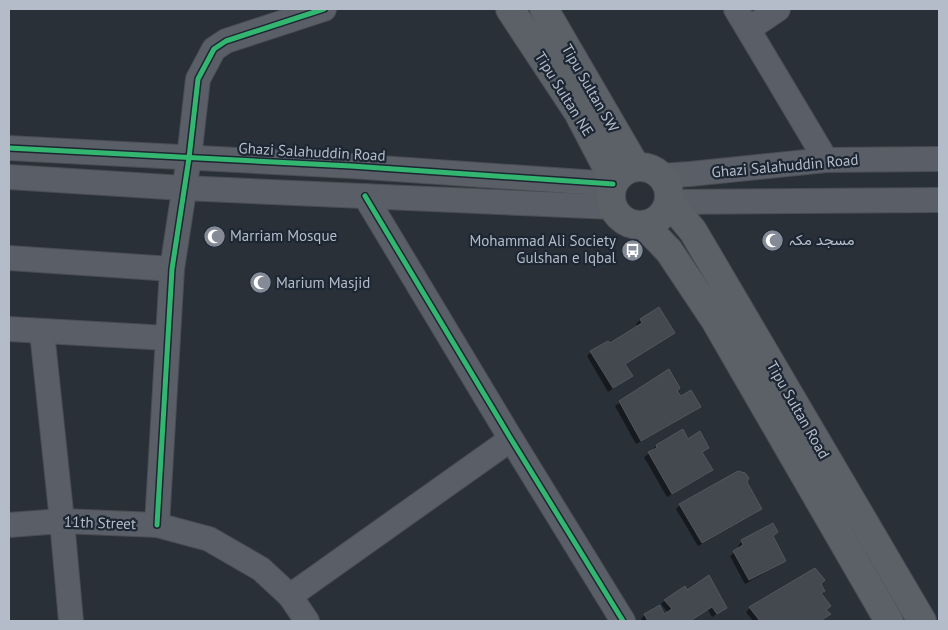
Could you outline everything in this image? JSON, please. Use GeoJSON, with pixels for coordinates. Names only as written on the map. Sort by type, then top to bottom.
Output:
{"type":"FeatureCollection","features":[{"type":"Feature","properties":{"kind":"main road","name":"Tipu Sultan NE"},"geometry":{"type":"LineString","coordinates":[[510,9],[627,183]]}},
{"type":"Feature","properties":{"kind":"main road","name":"Tipu Sultan SW"},"geometry":{"type":"LineString","coordinates":[[544,9],[627,183]]}},
{"type":"Feature","properties":{"kind":"main road"},"geometry":{"type":"LineString","coordinates":[[627,183],[666,184],[669,192],[669,202],[666,210],[653,223],[645,226],[629,224],[616,214],[627,183]]}},
{"type":"Feature","properties":{"kind":"main road","name":"Tipu Sultan Road"},"geometry":{"type":"LineString","coordinates":[[669,202],[693,231],[922,621]]}},
{"type":"Feature","properties":{"kind":"main road","name":"Tipu Sultan Road"},"geometry":{"type":"LineString","coordinates":[[645,226],[669,251],[715,320],[889,621]]}},
{"type":"Feature","properties":{"kind":"street"},"geometry":{"type":"LineString","coordinates":[[157,525],[172,270],[198,79],[214,49],[226,41],[324,9]]}},
{"type":"Feature","properties":{"kind":"street"},"geometry":{"type":"LineString","coordinates":[[736,9],[826,160]]}},
{"type":"Feature","properties":{"kind":"street"},"geometry":{"type":"LineString","coordinates":[[749,29],[778,9]]}},
{"type":"Feature","properties":{"kind":"street","name":"Ghazi Salahuddin Road"},"geometry":{"type":"LineString","coordinates":[[9,148],[627,183]]}},
{"type":"Feature","properties":{"kind":"street","name":"Ghazi Salahuddin Road"},"geometry":{"type":"LineString","coordinates":[[9,178],[365,196],[627,183],[690,174],[826,160],[939,159]]}},
{"type":"Feature","properties":{"kind":"street"},"geometry":{"type":"LineString","coordinates":[[365,196],[511,439],[624,621]]}},
{"type":"Feature","properties":{"kind":"street","name":"Ghazi Salahuddin Road"},"geometry":{"type":"LineString","coordinates":[[669,202],[939,200]]}},
{"type":"Feature","properties":{"kind":"street"},"geometry":{"type":"LineString","coordinates":[[9,258],[172,270]]}},
{"type":"Feature","properties":{"kind":"street"},"geometry":{"type":"LineString","coordinates":[[9,329],[167,338]]}},
{"type":"Feature","properties":{"kind":"street"},"geometry":{"type":"LineString","coordinates":[[42,332],[71,621]]}},
{"type":"Feature","properties":{"kind":"street"},"geometry":{"type":"LineString","coordinates":[[290,596],[511,439]]}},
{"type":"Feature","properties":{"kind":"street","name":"11th Street"},"geometry":{"type":"LineString","coordinates":[[9,524],[62,521],[157,525],[209,540],[261,569],[290,596],[307,621]]}},
{"type":"Feature","properties":{"kind":"building"},"geometry":{"type":"Polygon","coordinates":[[[659,307],[675,333],[625,364],[633,376],[613,388],[590,351],[608,341],[610,343],[642,323],[640,319],[659,307]]]}},
{"type":"Feature","properties":{"kind":"building"},"geometry":{"type":"Polygon","coordinates":[[[669,369],[680,388],[677,391],[681,396],[691,390],[701,407],[641,441],[619,401],[669,369]]]}},
{"type":"Feature","properties":{"kind":"building"},"geometry":{"type":"Polygon","coordinates":[[[683,429],[688,439],[700,431],[709,448],[702,452],[713,470],[672,494],[648,452],[657,448],[656,445],[683,429]]]}},
{"type":"Feature","properties":{"kind":"building"},"geometry":{"type":"Polygon","coordinates":[[[738,471],[745,473],[749,478],[747,482],[762,509],[702,543],[679,504],[738,471]]]}},
{"type":"Feature","properties":{"kind":"building"},"geometry":{"type":"Polygon","coordinates":[[[773,523],[778,532],[773,536],[786,561],[749,580],[733,551],[743,545],[741,540],[773,523]]]}},
{"type":"Feature","properties":{"kind":"building"},"geometry":{"type":"Polygon","coordinates":[[[815,568],[825,580],[821,584],[825,591],[821,593],[831,606],[826,610],[831,614],[820,621],[760,621],[749,607],[815,568]]]}},
{"type":"Feature","properties":{"kind":"building"},"geometry":{"type":"Polygon","coordinates":[[[709,575],[727,608],[717,614],[712,607],[690,621],[648,621],[644,614],[660,605],[664,614],[672,609],[664,600],[685,586],[687,590],[709,575]]]}},
{"type":"Feature","properties":{"kind":"cycle path"},"geometry":{"type":"LineString","coordinates":[[157,525],[172,269],[189,158],[198,79],[214,49],[226,41],[324,9]]}},
{"type":"Feature","properties":{"kind":"cycle path"},"geometry":{"type":"LineString","coordinates":[[9,148],[351,166],[613,184]]}},
{"type":"Feature","properties":{"kind":"cycle path"},"geometry":{"type":"LineString","coordinates":[[365,196],[623,621]]}},
{"type":"Feature","properties":{"kind":"place","name":"Marriam Mosque"},"geometry":{"type":"Point","coordinates":[214,236]}},
{"type":"Feature","properties":{"kind":"place","name":"مسجد مکہ"},"geometry":{"type":"Point","coordinates":[773,240]}},
{"type":"Feature","properties":{"kind":"place","name":"Mohammad Ali Society Gulshan e Iqbal"},"geometry":{"type":"Point","coordinates":[632,250]}},
{"type":"Feature","properties":{"kind":"place","name":"Marium Masjid"},"geometry":{"type":"Point","coordinates":[260,283]}}]}
